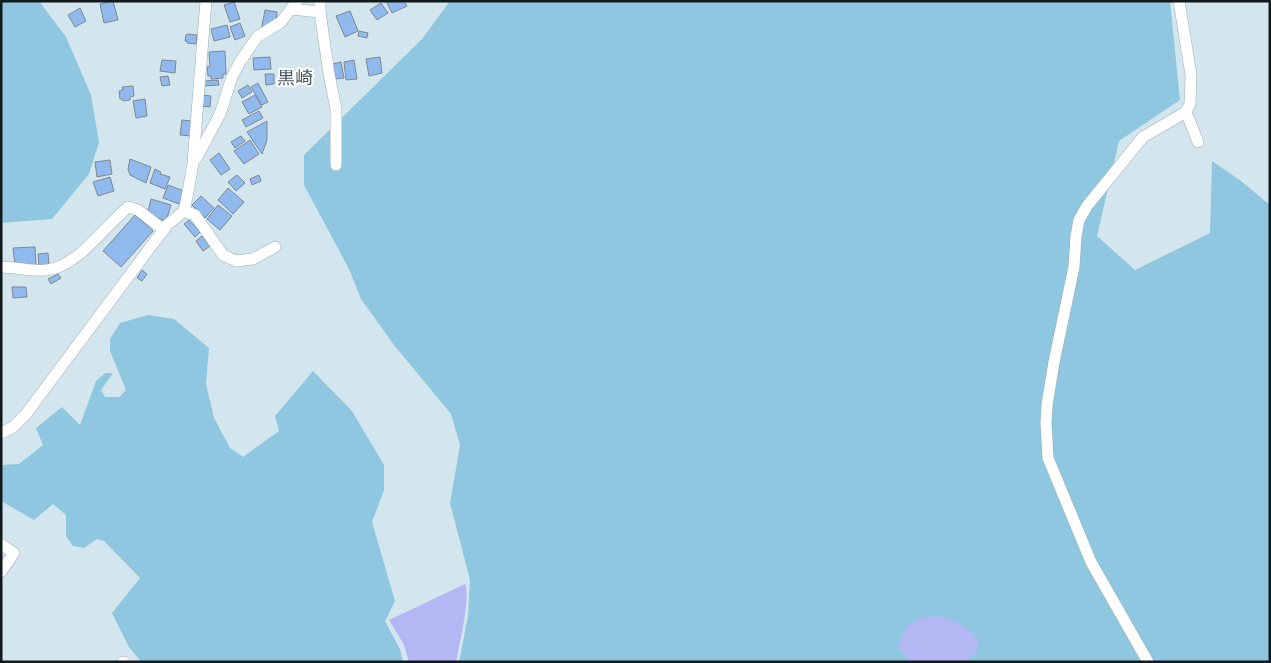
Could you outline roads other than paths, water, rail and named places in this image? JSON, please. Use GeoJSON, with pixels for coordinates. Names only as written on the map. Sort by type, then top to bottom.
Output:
{"type":"FeatureCollection","features":[{"type":"Feature","properties":{"kind":"street"},"geometry":{"type":"LineString","coordinates":[[1,433],[13,427],[26,414],[167,225],[184,211],[194,162],[206,1]]}},
{"type":"Feature","properties":{"kind":"street"},"geometry":{"type":"LineString","coordinates":[[1148,662],[1091,562],[1061,492],[1048,458],[1046,423],[1054,362],[1074,267],[1079,220],[1086,206],[1143,137],[1186,112],[1190,104],[1192,94],[1191,75],[1179,1]]}},
{"type":"Feature","properties":{"kind":"street"},"geometry":{"type":"LineString","coordinates":[[194,162],[220,114],[232,77],[240,62],[257,37],[281,22],[294,5],[320,7],[329,74],[336,108],[336,165]]}},
{"type":"Feature","properties":{"kind":"street"},"geometry":{"type":"LineString","coordinates":[[1186,112],[1198,142]]}},
{"type":"Feature","properties":{"kind":"street"},"geometry":{"type":"LineString","coordinates":[[1,268],[47,271],[63,266],[95,241],[116,217],[128,207],[138,210],[164,230]]}},
{"type":"Feature","properties":{"kind":"street"},"geometry":{"type":"LineString","coordinates":[[184,211],[195,214],[223,255],[236,261],[253,260],[276,247]]}},
{"type":"Feature","properties":{"kind":"street"},"geometry":{"type":"LineString","coordinates":[[1,544],[14,552],[1,572]]}},
{"type":"Feature","properties":{"kind":"district","name":"黒崎"},"geometry":{"type":"Point","coordinates":[295,78]}}]}
